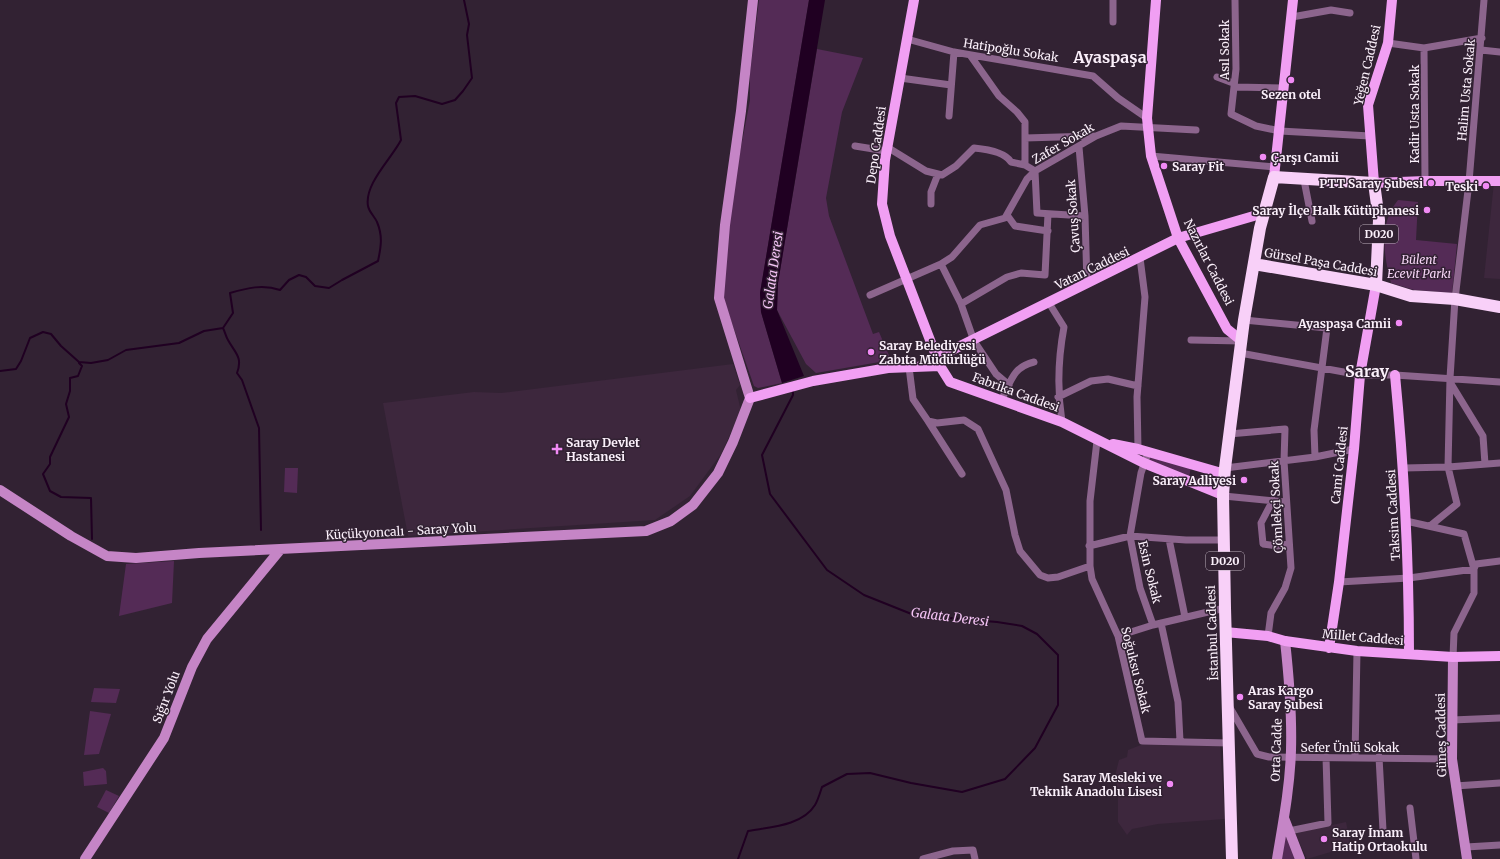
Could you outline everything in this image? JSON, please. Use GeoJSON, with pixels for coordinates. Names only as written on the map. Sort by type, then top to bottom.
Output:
{"type":"FeatureCollection","features":[{"type":"Feature","properties":{"kind":"highway"},"geometry":{"type":"LineString","coordinates":[[1274,172],[1304,180],[1374,183]]}},
{"type":"Feature","properties":{"kind":"highway","name":"D020"},"geometry":{"type":"LineString","coordinates":[[1254,264],[1274,172]]}},
{"type":"Feature","properties":{"kind":"highway","name":"D020"},"geometry":{"type":"LineString","coordinates":[[1374,183],[1379,220],[1376,285]]}},
{"type":"Feature","properties":{"kind":"highway","name":"Gürsel Paşa Caddesi"},"geometry":{"type":"LineString","coordinates":[[1254,264],[1376,285],[1411,296],[1455,299],[1500,308]]}},
{"type":"Feature","properties":{"kind":"highway","name":"İstanbul Caddesi"},"geometry":{"type":"LineString","coordinates":[[1232,859],[1225,632],[1224,496],[1228,434],[1244,320],[1254,264]]}},
{"type":"Feature","properties":{"kind":"main road"},"geometry":{"type":"LineString","coordinates":[[750,398],[719,298],[725,225],[741,111],[753,0]]}},
{"type":"Feature","properties":{"kind":"main road","name":"Depo Caddesi"},"geometry":{"type":"LineString","coordinates":[[914,0],[887,149],[882,204],[890,236],[938,362]]}},
{"type":"Feature","properties":{"kind":"main road","name":"Nazırlar Caddesi"},"geometry":{"type":"LineString","coordinates":[[1156,0],[1147,123],[1151,156],[1178,238],[1184,245],[1227,329],[1241,347]]}},
{"type":"Feature","properties":{"kind":"main road"},"geometry":{"type":"LineString","coordinates":[[1274,172],[1280,131],[1283,88],[1292,17],[1292,0]]}},
{"type":"Feature","properties":{"kind":"main road","name":"Yeğen Caddesi"},"geometry":{"type":"LineString","coordinates":[[1374,183],[1368,105],[1388,42],[1392,0]]}},
{"type":"Feature","properties":{"kind":"main road"},"geometry":{"type":"LineString","coordinates":[[1374,183],[1425,180],[1469,182],[1500,181]]}},
{"type":"Feature","properties":{"kind":"main road","name":"Vatan Caddesi"},"geometry":{"type":"LineString","coordinates":[[750,398],[801,384],[888,368],[909,367],[938,362],[974,341],[1178,238],[1264,213]]}},
{"type":"Feature","properties":{"kind":"main road","name":"Cami Caddesi"},"geometry":{"type":"LineString","coordinates":[[1329,648],[1339,582],[1354,449],[1360,375],[1376,285]]}},
{"type":"Feature","properties":{"kind":"main road","name":"Fabrika Caddesi"},"geometry":{"type":"LineString","coordinates":[[938,362],[950,382],[1002,399],[1062,422],[1144,463],[1224,496]]}},
{"type":"Feature","properties":{"kind":"main road","name":"Taksim Caddesi"},"geometry":{"type":"LineString","coordinates":[[1395,375],[1404,468],[1409,578],[1409,654]]}},
{"type":"Feature","properties":{"kind":"main road","name":"Küçükyoncalı - Saray Yolu"},"geometry":{"type":"LineString","coordinates":[[0,490],[71,536],[107,556],[136,558],[199,553],[646,531],[671,521],[693,505],[718,473],[733,442],[750,398]]}},
{"type":"Feature","properties":{"kind":"main road","name":"Fabrika Caddesi"},"geometry":{"type":"LineString","coordinates":[[1098,441],[1225,471]]}},
{"type":"Feature","properties":{"kind":"main road","name":"Sığır Yolu"},"geometry":{"type":"LineString","coordinates":[[85,859],[164,738],[192,666],[207,639],[280,550]]}},
{"type":"Feature","properties":{"kind":"main road","name":"Millet Caddesi"},"geometry":{"type":"LineString","coordinates":[[1225,632],[1268,636],[1285,641],[1357,651],[1453,657],[1500,656]]}},
{"type":"Feature","properties":{"kind":"main road","name":"Orta Cadde"},"geometry":{"type":"LineString","coordinates":[[1277,859],[1284,818],[1290,758],[1290,686],[1285,641]]}},
{"type":"Feature","properties":{"kind":"main road","name":"Güneş Caddesi"},"geometry":{"type":"LineString","coordinates":[[1453,657],[1452,758],[1467,859]]}},
{"type":"Feature","properties":{"kind":"main road"},"geometry":{"type":"LineString","coordinates":[[1284,818],[1300,859]]}},
{"type":"Feature","properties":{"kind":"street"},"geometry":{"type":"LineString","coordinates":[[1113,22],[1114,0]]}},
{"type":"Feature","properties":{"kind":"street","name":"Asıl Sokak"},"geometry":{"type":"LineString","coordinates":[[1235,0],[1235,87],[1231,114],[1256,126],[1280,131]]}},
{"type":"Feature","properties":{"kind":"street","name":"Halim Usta Sokak"},"geometry":{"type":"LineString","coordinates":[[1430,526],[1457,504],[1448,467],[1450,380],[1455,299],[1469,182],[1484,0]]}},
{"type":"Feature","properties":{"kind":"street"},"geometry":{"type":"LineString","coordinates":[[1292,17],[1331,10],[1350,12]]}},
{"type":"Feature","properties":{"kind":"street"},"geometry":{"type":"LineString","coordinates":[[1388,42],[1424,48],[1482,38]]}},
{"type":"Feature","properties":{"kind":"street","name":"Hatipoğlu Sokak"},"geometry":{"type":"LineString","coordinates":[[907,39],[954,52],[1093,76],[1147,123]]}},
{"type":"Feature","properties":{"kind":"street","name":"Kadir Usta Sokak"},"geometry":{"type":"LineString","coordinates":[[1424,48],[1425,180]]}},
{"type":"Feature","properties":{"kind":"street"},"geometry":{"type":"LineString","coordinates":[[1481,50],[1500,52]]}},
{"type":"Feature","properties":{"kind":"street"},"geometry":{"type":"LineString","coordinates":[[948,116],[954,52]]}},
{"type":"Feature","properties":{"kind":"street"},"geometry":{"type":"LineString","coordinates":[[970,55],[999,96],[1017,112],[1025,122],[1025,165]]}},
{"type":"Feature","properties":{"kind":"street"},"geometry":{"type":"LineString","coordinates":[[1217,77],[1233,83],[1235,87],[1283,88]]}},
{"type":"Feature","properties":{"kind":"street"},"geometry":{"type":"LineString","coordinates":[[900,78],[951,85]]}},
{"type":"Feature","properties":{"kind":"street","name":"Zafer Sokak"},"geometry":{"type":"LineString","coordinates":[[1007,216],[1027,178],[1035,171],[1096,136],[1121,126],[1147,123],[1196,130]]}},
{"type":"Feature","properties":{"kind":"street"},"geometry":{"type":"LineString","coordinates":[[1280,131],[1370,136]]}},
{"type":"Feature","properties":{"kind":"street"},"geometry":{"type":"LineString","coordinates":[[1025,138],[1096,136]]}},
{"type":"Feature","properties":{"kind":"street"},"geometry":{"type":"LineString","coordinates":[[855,146],[887,149],[926,171],[942,175],[956,166],[974,148],[986,149],[1009,158],[1012,162],[1025,165],[1035,171],[1037,213],[1085,216]]}},
{"type":"Feature","properties":{"kind":"street","name":"Çavuş Sokak"},"geometry":{"type":"LineString","coordinates":[[1079,147],[1085,216],[1087,284]]}},
{"type":"Feature","properties":{"kind":"street"},"geometry":{"type":"LineString","coordinates":[[1151,156],[1274,172]]}},
{"type":"Feature","properties":{"kind":"street"},"geometry":{"type":"LineString","coordinates":[[931,204],[931,192],[938,174]]}},
{"type":"Feature","properties":{"kind":"street"},"geometry":{"type":"LineString","coordinates":[[1304,180],[1312,221]]}},
{"type":"Feature","properties":{"kind":"street"},"geometry":{"type":"LineString","coordinates":[[962,304],[1007,277],[1021,273],[1045,275],[1048,214]]}},
{"type":"Feature","properties":{"kind":"street"},"geometry":{"type":"LineString","coordinates":[[870,296],[941,264],[952,257],[980,226],[1007,216],[1015,226],[1048,230]]}},
{"type":"Feature","properties":{"kind":"street","name":"Esin Sokak"},"geometry":{"type":"LineString","coordinates":[[1140,258],[1145,297],[1138,386],[1144,463],[1130,536],[1140,588],[1157,624],[1178,702],[1180,741]]}},
{"type":"Feature","properties":{"kind":"street"},"geometry":{"type":"LineString","coordinates":[[941,264],[962,304],[974,341],[996,374],[1009,385]]}},
{"type":"Feature","properties":{"kind":"street"},"geometry":{"type":"LineString","coordinates":[[1049,303],[1064,327],[1059,354],[1058,397],[1062,422]]}},
{"type":"Feature","properties":{"kind":"street"},"geometry":{"type":"LineString","coordinates":[[1244,320],[1327,328],[1314,430],[1315,457]]}},
{"type":"Feature","properties":{"kind":"street"},"geometry":{"type":"LineString","coordinates":[[1191,340],[1241,347],[1322,369],[1360,375],[1395,375],[1450,380],[1500,382]]}},
{"type":"Feature","properties":{"kind":"street"},"geometry":{"type":"LineString","coordinates":[[1002,399],[1022,365],[1034,362]]}},
{"type":"Feature","properties":{"kind":"street"},"geometry":{"type":"LineString","coordinates":[[909,367],[913,399],[962,474]]}},
{"type":"Feature","properties":{"kind":"street"},"geometry":{"type":"LineString","coordinates":[[1058,397],[1091,381],[1108,379],[1138,386]]}},
{"type":"Feature","properties":{"kind":"street"},"geometry":{"type":"LineString","coordinates":[[1450,380],[1483,436],[1485,464]]}},
{"type":"Feature","properties":{"kind":"street"},"geometry":{"type":"LineString","coordinates":[[928,421],[937,423],[964,420],[978,429],[1006,490],[1015,535],[1020,551],[1040,575],[1048,578],[1090,566]]}},
{"type":"Feature","properties":{"kind":"street","name":"Çömlekçi Sokak"},"geometry":{"type":"LineString","coordinates":[[1228,434],[1284,429],[1286,502],[1290,530],[1289,544],[1291,568],[1284,588],[1271,613],[1268,636]]}},
{"type":"Feature","properties":{"kind":"street","name":"Soğuksu Sokak"},"geometry":{"type":"LineString","coordinates":[[1098,441],[1090,501],[1089,546],[1092,579],[1118,636],[1142,741],[1180,741]]}},
{"type":"Feature","properties":{"kind":"street"},"geometry":{"type":"LineString","coordinates":[[1225,471],[1315,457],[1354,449]]}},
{"type":"Feature","properties":{"kind":"street"},"geometry":{"type":"LineString","coordinates":[[1404,468],[1448,467],[1500,462]]}},
{"type":"Feature","properties":{"kind":"street"},"geometry":{"type":"LineString","coordinates":[[1224,496],[1286,502]]}},
{"type":"Feature","properties":{"kind":"street"},"geometry":{"type":"LineString","coordinates":[[1273,500],[1261,523],[1263,544],[1277,546],[1289,544]]}},
{"type":"Feature","properties":{"kind":"street"},"geometry":{"type":"LineString","coordinates":[[1406,521],[1464,534],[1474,569],[1474,593],[1454,633],[1453,657]]}},
{"type":"Feature","properties":{"kind":"street"},"geometry":{"type":"LineString","coordinates":[[1089,546],[1130,536],[1169,540],[1224,540]]}},
{"type":"Feature","properties":{"kind":"street"},"geometry":{"type":"LineString","coordinates":[[1169,540],[1185,617]]}},
{"type":"Feature","properties":{"kind":"street"},"geometry":{"type":"LineString","coordinates":[[1474,569],[1476,564],[1500,561]]}},
{"type":"Feature","properties":{"kind":"street"},"geometry":{"type":"LineString","coordinates":[[1339,582],[1409,578],[1474,569]]}},
{"type":"Feature","properties":{"kind":"street"},"geometry":{"type":"LineString","coordinates":[[1118,636],[1157,624],[1225,608]]}},
{"type":"Feature","properties":{"kind":"street"},"geometry":{"type":"LineString","coordinates":[[1355,757],[1357,651]]}},
{"type":"Feature","properties":{"kind":"street","name":"Sefer Ünlü Sokak"},"geometry":{"type":"LineString","coordinates":[[1228,704],[1257,754],[1290,758],[1452,758]]}},
{"type":"Feature","properties":{"kind":"street"},"geometry":{"type":"LineString","coordinates":[[1452,720],[1500,718]]}},
{"type":"Feature","properties":{"kind":"street"},"geometry":{"type":"LineString","coordinates":[[1180,741],[1229,743]]}},
{"type":"Feature","properties":{"kind":"street"},"geometry":{"type":"LineString","coordinates":[[1289,831],[1328,823],[1326,757]]}},
{"type":"Feature","properties":{"kind":"street"},"geometry":{"type":"LineString","coordinates":[[1379,757],[1383,830]]}},
{"type":"Feature","properties":{"kind":"street"},"geometry":{"type":"LineString","coordinates":[[1455,786],[1500,783]]}},
{"type":"Feature","properties":{"kind":"street"},"geometry":{"type":"LineString","coordinates":[[1410,808],[1416,859]]}},
{"type":"Feature","properties":{"kind":"street"},"geometry":{"type":"LineString","coordinates":[[1466,846],[1500,845]]}},
{"type":"Feature","properties":{"kind":"street"},"geometry":{"type":"LineString","coordinates":[[923,859],[954,851],[973,850],[975,859]]}},
{"type":"Feature","properties":{"kind":"shaded area"},"geometry":{"type":"Polygon","coordinates":[[[1500,181],[1500,279],[1484,278],[1494,182],[1500,181]]]}},
{"type":"Feature","properties":{"kind":"shaded area","name":"Saray Devlet Hastanesi"},"geometry":{"type":"Polygon","coordinates":[[[733,364],[740,385],[736,390],[741,411],[721,454],[690,496],[655,520],[408,536],[383,403],[474,392],[501,393],[733,364]]]}},
{"type":"Feature","properties":{"kind":"shaded area","name":"Saray Mesleki ve Teknik Anadolu Lisesi"},"geometry":{"type":"Polygon","coordinates":[[[1146,743],[1220,744],[1225,819],[1158,824],[1132,829],[1127,835],[1118,822],[1118,791],[1115,776],[1119,760],[1127,757],[1128,750],[1146,743]]]}},
{"type":"Feature","properties":{"kind":"shaded area","name":"Saray İmam Hatip Ortaokulu"},"geometry":{"type":"Polygon","coordinates":[[[1346,822],[1351,846],[1307,859],[1295,833],[1346,822]]]}},
{"type":"Feature","properties":{"kind":"green space"},"geometry":{"type":"Polygon","coordinates":[[[759,0],[809,0],[760,293],[761,312],[782,383],[758,388],[754,386],[722,295],[725,256],[738,163],[750,100],[750,73],[759,0]]]}},
{"type":"Feature","properties":{"kind":"green space"},"geometry":{"type":"Polygon","coordinates":[[[817,49],[863,58],[842,112],[826,198],[829,216],[873,334],[879,332],[891,360],[816,373],[806,364],[777,310],[778,283],[817,49]]]}},
{"type":"Feature","properties":{"kind":"green space","name":"Bülent Ecevit Parkı"},"geometry":{"type":"Polygon","coordinates":[[[1398,200],[1418,202],[1416,240],[1457,244],[1452,293],[1414,290],[1391,283],[1386,262],[1384,240],[1387,219],[1398,200]]]}},
{"type":"Feature","properties":{"kind":"green space"},"geometry":{"type":"Polygon","coordinates":[[[1150,456],[1191,467],[1189,477],[1149,461],[1150,456]]]}},
{"type":"Feature","properties":{"kind":"green space"},"geometry":{"type":"Polygon","coordinates":[[[285,468],[298,468],[297,493],[284,492],[285,468]]]}},
{"type":"Feature","properties":{"kind":"green space"},"geometry":{"type":"Polygon","coordinates":[[[174,561],[172,603],[119,616],[126,564],[174,561]]]}},
{"type":"Feature","properties":{"kind":"green space"},"geometry":{"type":"Polygon","coordinates":[[[94,688],[120,689],[116,703],[91,702],[94,688]]]}},
{"type":"Feature","properties":{"kind":"green space"},"geometry":{"type":"Polygon","coordinates":[[[90,711],[111,714],[99,754],[84,755],[90,711]]]}},
{"type":"Feature","properties":{"kind":"green space"},"geometry":{"type":"Polygon","coordinates":[[[103,768],[106,771],[107,784],[84,786],[83,772],[103,768]]]}},
{"type":"Feature","properties":{"kind":"green space"},"geometry":{"type":"Polygon","coordinates":[[[106,790],[119,796],[109,813],[97,807],[106,790]]]}},
{"type":"Feature","properties":{"kind":"green space"},"geometry":{"type":"Polygon","coordinates":[[[1286,837],[1296,859],[1279,859],[1282,838],[1286,837]]]}},
{"type":"Feature","properties":{"kind":"water"},"geometry":{"type":"Polygon","coordinates":[[[809,0],[825,0],[778,283],[777,310],[804,376],[782,383],[761,312],[760,293],[809,0]]]}},
{"type":"Feature","properties":{"kind":"waterway"},"geometry":{"type":"LineString","coordinates":[[261,530],[259,428],[242,380],[237,373],[239,368],[239,359],[227,339],[223,328],[233,313],[230,293],[249,288],[261,287],[280,290],[289,280],[299,275],[306,277],[315,286],[329,288],[378,261],[381,237],[377,222],[368,206],[368,198],[374,180],[401,140],[396,103],[399,97],[415,96],[442,104],[455,100],[472,78],[467,35],[469,24],[464,0]]}},
{"type":"Feature","properties":{"kind":"waterway"},"geometry":{"type":"LineString","coordinates":[[0,371],[16,369],[21,361],[30,338],[43,332],[51,334],[61,346],[79,362],[91,363],[108,360],[126,350],[179,343],[204,331],[223,328]]}},
{"type":"Feature","properties":{"kind":"waterway"},"geometry":{"type":"LineString","coordinates":[[79,363],[82,366],[78,376],[70,378],[70,391],[66,404],[69,417],[50,457],[50,464],[43,474],[50,491],[61,497],[91,498],[92,539]]}},
{"type":"Feature","properties":{"kind":"waterway","name":"Galata Deresi"},"geometry":{"type":"LineString","coordinates":[[738,859],[748,831],[775,827],[802,817],[815,805],[822,787],[847,774],[870,773],[911,783],[962,792],[1005,779],[1035,748],[1058,705],[1058,655],[1037,634],[1022,626],[997,622],[914,615],[864,595],[827,570],[770,494],[762,455],[793,395],[793,390]]}},
{"type":"Feature","properties":{"kind":"place","name":"Sezen otel"},"geometry":{"type":"Point","coordinates":[1291,80]}},
{"type":"Feature","properties":{"kind":"place","name":"Çarşı Camii"},"geometry":{"type":"Point","coordinates":[1263,157]}},
{"type":"Feature","properties":{"kind":"place","name":"Saray Fit"},"geometry":{"type":"Point","coordinates":[1164,166]}},
{"type":"Feature","properties":{"kind":"place","name":"PTT Saray Şubesi"},"geometry":{"type":"Point","coordinates":[1431,183]}},
{"type":"Feature","properties":{"kind":"place","name":"Teski"},"geometry":{"type":"Point","coordinates":[1486,186]}},
{"type":"Feature","properties":{"kind":"place","name":"Saray İlçe Halk Kütüphanesi"},"geometry":{"type":"Point","coordinates":[1427,210]}},
{"type":"Feature","properties":{"kind":"place","name":"Ayaspaşa Camii"},"geometry":{"type":"Point","coordinates":[1399,323]}},
{"type":"Feature","properties":{"kind":"place","name":"Saray Belediyesi Zabıta Müdürlüğü"},"geometry":{"type":"Point","coordinates":[871,352]}},
{"type":"Feature","properties":{"kind":"place","name":"Saray Devlet Hastanesi"},"geometry":{"type":"Point","coordinates":[557,449]}},
{"type":"Feature","properties":{"kind":"place","name":"Saray Adliyesi"},"geometry":{"type":"Point","coordinates":[1244,480]}},
{"type":"Feature","properties":{"kind":"place","name":"Aras Kargo Saray Şubesi"},"geometry":{"type":"Point","coordinates":[1240,697]}},
{"type":"Feature","properties":{"kind":"place","name":"Saray Mesleki ve Teknik Anadolu Lisesi"},"geometry":{"type":"Point","coordinates":[1170,784]}},
{"type":"Feature","properties":{"kind":"place","name":"Saray İmam Hatip Ortaokulu"},"geometry":{"type":"Point","coordinates":[1324,839]}},
{"type":"Feature","properties":{"kind":"district","name":"Ayaspaşa"},"geometry":{"type":"Point","coordinates":[1110,57]}},
{"type":"Feature","properties":{"kind":"district","name":"Saray"},"geometry":{"type":"Point","coordinates":[1367,371]}}]}
